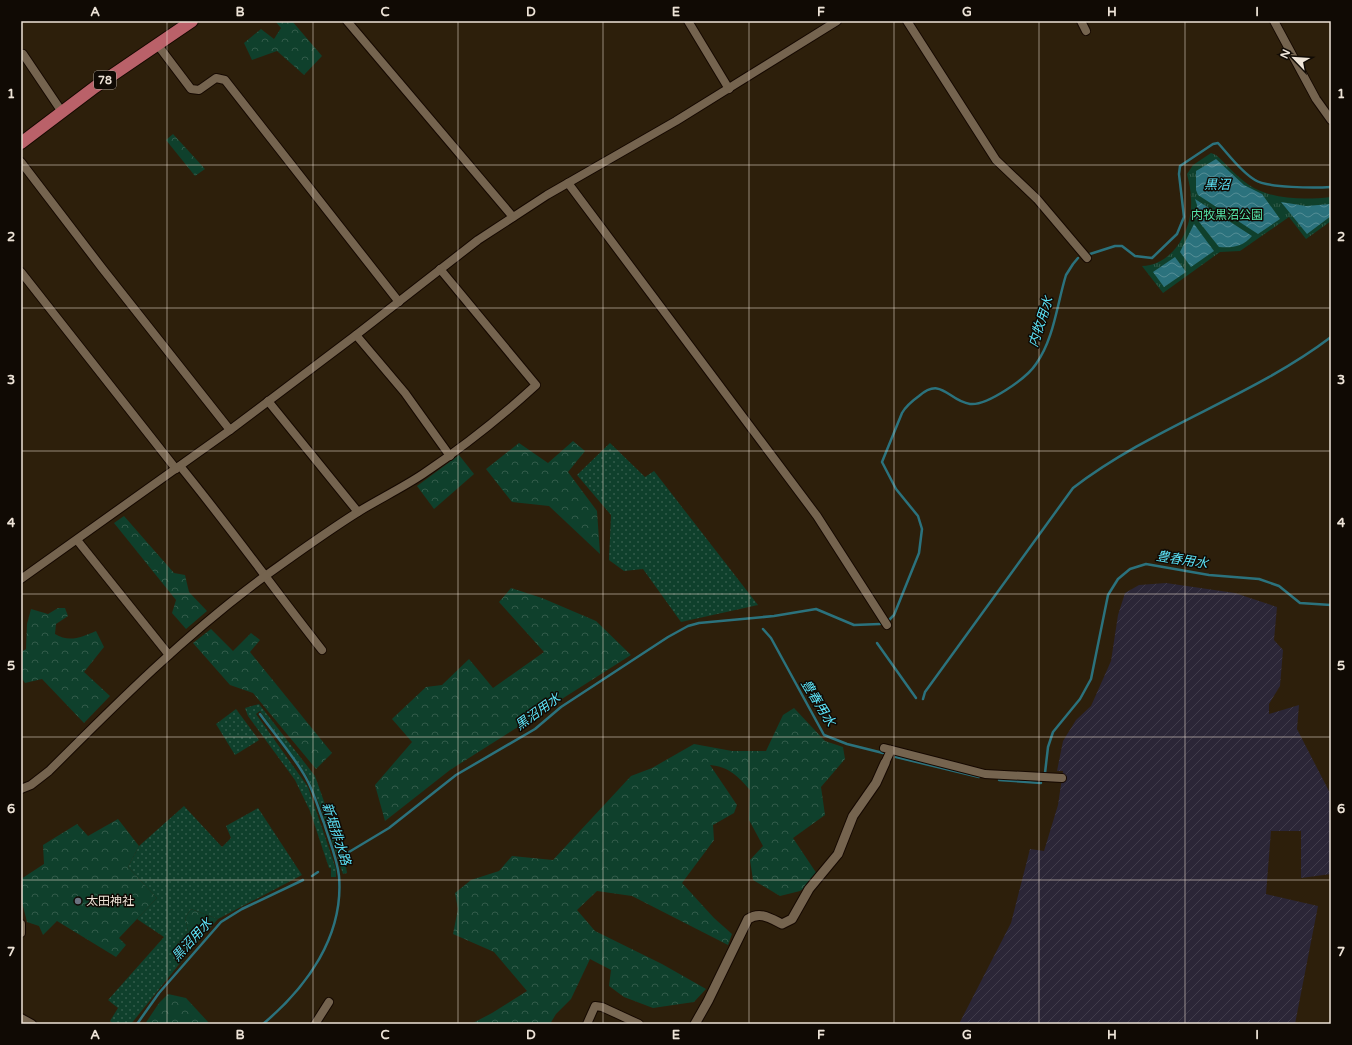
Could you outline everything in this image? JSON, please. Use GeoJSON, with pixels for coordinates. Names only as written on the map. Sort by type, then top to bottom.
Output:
{"type":"FeatureCollection","features":[{"type":"Feature","properties":{"kind":"main road","name":"78"},"geometry":{"type":"LineString","coordinates":[[21,142],[157,44],[192,21]]}},
{"type":"Feature","properties":{"kind":"street"},"geometry":{"type":"LineString","coordinates":[[347,21],[513,217]]}},
{"type":"Feature","properties":{"kind":"street"},"geometry":{"type":"LineString","coordinates":[[688,21],[730,89]]}},
{"type":"Feature","properties":{"kind":"street"},"geometry":{"type":"LineString","coordinates":[[21,579],[230,430],[356,336],[478,240],[568,183],[730,89],[837,21]]}},
{"type":"Feature","properties":{"kind":"street"},"geometry":{"type":"LineString","coordinates":[[907,21],[996,160],[1037,199],[1087,258]]}},
{"type":"Feature","properties":{"kind":"street"},"geometry":{"type":"LineString","coordinates":[[1080,21],[1086,31]]}},
{"type":"Feature","properties":{"kind":"street"},"geometry":{"type":"LineString","coordinates":[[1274,21],[1316,99],[1331,120]]}},
{"type":"Feature","properties":{"kind":"street"},"geometry":{"type":"LineString","coordinates":[[157,44],[191,89],[199,90],[216,78],[225,80],[399,302]]}},
{"type":"Feature","properties":{"kind":"street"},"geometry":{"type":"LineString","coordinates":[[23,54],[62,112]]}},
{"type":"Feature","properties":{"kind":"street"},"geometry":{"type":"LineString","coordinates":[[21,162],[102,268],[230,430]]}},
{"type":"Feature","properties":{"kind":"street"},"geometry":{"type":"LineString","coordinates":[[568,183],[817,516],[887,625]]}},
{"type":"Feature","properties":{"kind":"street"},"geometry":{"type":"LineString","coordinates":[[21,789],[31,785],[49,771],[150,671],[198,629],[265,577],[358,512],[421,476],[450,456],[483,432],[536,385],[440,269]]}},
{"type":"Feature","properties":{"kind":"street"},"geometry":{"type":"LineString","coordinates":[[21,272],[178,467],[234,533],[265,577],[322,650]]}},
{"type":"Feature","properties":{"kind":"street"},"geometry":{"type":"LineString","coordinates":[[356,336],[405,393],[450,456]]}},
{"type":"Feature","properties":{"kind":"street"},"geometry":{"type":"LineString","coordinates":[[268,401],[292,434],[358,512]]}},
{"type":"Feature","properties":{"kind":"street"},"geometry":{"type":"LineString","coordinates":[[76,540],[169,655]]}},
{"type":"Feature","properties":{"kind":"street"},"geometry":{"type":"LineString","coordinates":[[695,1024],[708,1001],[748,919],[754,915],[762,915],[782,924],[792,919],[810,888],[838,854],[853,816],[876,783],[888,749],[985,774],[1062,778]]}},
{"type":"Feature","properties":{"kind":"street"},"geometry":{"type":"LineString","coordinates":[[21,924],[21,933]]}},
{"type":"Feature","properties":{"kind":"street"},"geometry":{"type":"LineString","coordinates":[[315,1024],[329,1002]]}},
{"type":"Feature","properties":{"kind":"street"},"geometry":{"type":"LineString","coordinates":[[587,1024],[595,1006],[602,1007],[639,1024]]}},
{"type":"Feature","properties":{"kind":"street"},"geometry":{"type":"LineString","coordinates":[[21,1018],[32,1024]]}},
{"type":"Feature","properties":{"kind":"shaded area"},"geometry":{"type":"Polygon","coordinates":[[[1166,583],[1235,593],[1277,607],[1274,640],[1283,650],[1280,686],[1269,704],[1269,714],[1299,705],[1297,729],[1331,795],[1331,874],[1301,878],[1301,831],[1271,831],[1266,894],[1318,906],[1295,1024],[959,1024],[1011,923],[1030,849],[1044,851],[1058,805],[1063,771],[1057,771],[1063,741],[1076,720],[1091,706],[1111,661],[1118,615],[1125,593],[1139,585],[1166,583]]]}},
{"type":"Feature","properties":{"kind":"green space"},"geometry":{"type":"Polygon","coordinates":[[[275,21],[292,21],[322,56],[304,75],[277,51],[252,60],[244,43],[261,29],[274,39],[281,28],[275,21]]]}},
{"type":"Feature","properties":{"kind":"green space"},"geometry":{"type":"Polygon","coordinates":[[[173,134],[205,169],[195,176],[166,140],[173,134]]]}},
{"type":"Feature","properties":{"kind":"green space","name":"内牧黒沼公園"},"geometry":{"type":"Polygon","coordinates":[[[1211,153],[1216,155],[1236,175],[1249,185],[1267,194],[1288,198],[1331,197],[1331,221],[1306,239],[1289,217],[1240,251],[1220,252],[1163,293],[1142,266],[1153,264],[1163,259],[1172,252],[1179,243],[1189,222],[1191,210],[1191,193],[1187,174],[1193,165],[1211,153]]]}},
{"type":"Feature","properties":{"kind":"green space"},"geometry":{"type":"Polygon","coordinates":[[[573,441],[585,451],[568,472],[597,511],[600,554],[549,506],[512,502],[486,469],[519,443],[548,463],[573,441]]]}},
{"type":"Feature","properties":{"kind":"green space"},"geometry":{"type":"Polygon","coordinates":[[[610,443],[645,477],[654,471],[758,605],[681,622],[643,569],[624,571],[609,560],[611,515],[577,475],[610,443]]]}},
{"type":"Feature","properties":{"kind":"green space"},"geometry":{"type":"Polygon","coordinates":[[[459,455],[474,474],[434,509],[417,486],[459,455]]]}},
{"type":"Feature","properties":{"kind":"green space"},"geometry":{"type":"Polygon","coordinates":[[[124,516],[174,573],[185,575],[189,592],[207,611],[186,629],[172,613],[176,600],[114,523],[124,516]]]}},
{"type":"Feature","properties":{"kind":"green space"},"geometry":{"type":"Polygon","coordinates":[[[511,588],[542,598],[596,621],[631,655],[450,770],[385,821],[375,785],[412,742],[392,719],[426,687],[442,685],[469,659],[493,688],[544,652],[499,602],[511,588]]]}},
{"type":"Feature","properties":{"kind":"green space"},"geometry":{"type":"Polygon","coordinates":[[[58,608],[65,608],[68,616],[56,624],[55,634],[60,637],[70,639],[81,637],[96,631],[104,647],[84,672],[110,696],[84,723],[42,679],[25,683],[21,677],[21,652],[26,649],[27,624],[31,609],[48,614],[58,608]]]}},
{"type":"Feature","properties":{"kind":"green space"},"geometry":{"type":"Polygon","coordinates":[[[211,629],[233,651],[251,633],[260,640],[250,652],[332,753],[316,769],[253,693],[230,685],[193,643],[211,629]]]}},
{"type":"Feature","properties":{"kind":"green space"},"geometry":{"type":"Polygon","coordinates":[[[259,704],[315,776],[344,858],[342,860],[345,861],[347,873],[343,874],[320,806],[307,776],[260,711],[256,714],[308,787],[336,869],[336,877],[331,877],[331,868],[329,868],[310,811],[295,780],[248,716],[245,708],[259,704]]]}},
{"type":"Feature","properties":{"kind":"green space"},"geometry":{"type":"Polygon","coordinates":[[[794,708],[825,741],[843,747],[845,759],[821,787],[825,815],[793,838],[819,877],[800,891],[780,896],[753,880],[750,860],[763,846],[749,820],[750,790],[733,773],[723,768],[710,765],[737,805],[734,813],[713,825],[714,840],[682,883],[714,918],[732,934],[728,945],[632,896],[597,891],[577,910],[595,931],[662,964],[706,989],[694,1002],[653,1008],[624,997],[609,986],[611,970],[590,959],[571,999],[556,1014],[550,1024],[471,1024],[527,991],[494,952],[453,934],[458,909],[455,893],[471,880],[499,871],[512,856],[553,860],[631,776],[652,768],[694,744],[732,751],[766,751],[783,715],[794,708]]]}},
{"type":"Feature","properties":{"kind":"green space"},"geometry":{"type":"Polygon","coordinates":[[[236,709],[259,740],[235,755],[216,724],[236,709]]]}},
{"type":"Feature","properties":{"kind":"green space"},"geometry":{"type":"Polygon","coordinates":[[[184,806],[222,847],[231,838],[226,826],[258,808],[302,875],[218,919],[191,909],[185,918],[188,931],[177,943],[189,952],[131,1024],[114,1024],[110,1021],[118,1008],[108,1000],[164,937],[137,919],[157,898],[128,867],[139,846],[184,806]]]}},
{"type":"Feature","properties":{"kind":"green space"},"geometry":{"type":"Polygon","coordinates":[[[118,819],[139,846],[128,867],[157,898],[119,938],[126,945],[116,957],[57,921],[43,935],[39,926],[27,922],[21,898],[21,879],[44,864],[43,845],[77,824],[88,836],[118,819]]]}},
{"type":"Feature","properties":{"kind":"green space"},"geometry":{"type":"Polygon","coordinates":[[[191,909],[218,919],[189,952],[177,943],[188,931],[185,918],[191,909]]]}},
{"type":"Feature","properties":{"kind":"green space"},"geometry":{"type":"Polygon","coordinates":[[[168,994],[186,998],[209,1023],[145,1024],[159,1003],[168,994]]]}},
{"type":"Feature","properties":{"kind":"water","name":"黒沼"},"geometry":{"type":"Polygon","coordinates":[[[1216,159],[1244,185],[1262,194],[1280,219],[1258,234],[1198,195],[1196,190],[1196,171],[1216,159]]]}},
{"type":"Feature","properties":{"kind":"water","name":"黒沼"},"geometry":{"type":"Polygon","coordinates":[[[1195,199],[1252,236],[1241,245],[1219,247],[1196,218],[1197,205],[1195,199]]]}},
{"type":"Feature","properties":{"kind":"water"},"geometry":{"type":"Polygon","coordinates":[[[1281,202],[1306,206],[1331,204],[1331,216],[1307,234],[1281,202]]]}},
{"type":"Feature","properties":{"kind":"water","name":"黒沼"},"geometry":{"type":"Polygon","coordinates":[[[1194,224],[1214,251],[1191,267],[1180,252],[1194,224]]]}},
{"type":"Feature","properties":{"kind":"water"},"geometry":{"type":"Polygon","coordinates":[[[1175,257],[1186,272],[1164,287],[1153,272],[1175,257]]]}},
{"type":"Feature","properties":{"kind":"waterway","name":"内牧用水"},"geometry":{"type":"LineString","coordinates":[[1090,254],[1115,246],[1122,246],[1135,256],[1152,258],[1177,234],[1184,217],[1179,174],[1180,166],[1213,144],[1218,143],[1245,173],[1261,183],[1292,187],[1331,187]]}},
{"type":"Feature","properties":{"kind":"waterway","name":"内牧用水"},"geometry":{"type":"LineString","coordinates":[[889,620],[894,615],[919,553],[922,529],[918,516],[896,489],[882,462],[902,413],[914,400],[927,390],[934,388],[945,391],[962,402],[970,404],[986,401],[1006,390],[1031,370],[1047,344],[1066,275],[1078,258]]}},
{"type":"Feature","properties":{"kind":"waterway"},"geometry":{"type":"LineString","coordinates":[[923,699],[925,692],[1073,488],[1104,466],[1136,447],[1268,377],[1331,337]]}},
{"type":"Feature","properties":{"kind":"waterway","name":"豊春用水"},"geometry":{"type":"LineString","coordinates":[[1045,773],[1048,747],[1053,732],[1080,699],[1091,679],[1108,595],[1118,579],[1130,569],[1146,564],[1209,575],[1259,579],[1279,586],[1300,603],[1331,605]]}},
{"type":"Feature","properties":{"kind":"waterway","name":"黒沼用水"},"geometry":{"type":"LineString","coordinates":[[349,852],[389,828],[456,775],[535,729],[561,707],[668,637],[688,626],[699,623],[774,616],[816,609],[854,625],[880,624]]}},
{"type":"Feature","properties":{"kind":"waterway","name":"豊春用水"},"geometry":{"type":"LineString","coordinates":[[763,629],[771,638],[824,735],[847,744],[883,753]]}},
{"type":"Feature","properties":{"kind":"waterway"},"geometry":{"type":"LineString","coordinates":[[877,643],[916,698]]}},
{"type":"Feature","properties":{"kind":"waterway","name":"新堀排水路"},"geometry":{"type":"LineString","coordinates":[[260,714],[296,762],[309,783],[333,849],[339,876],[339,898],[335,919],[329,939],[319,959],[308,977],[294,994],[263,1024]]}},
{"type":"Feature","properties":{"kind":"waterway","name":"豊春用水"},"geometry":{"type":"LineString","coordinates":[[896,757],[979,777]]}},
{"type":"Feature","properties":{"kind":"waterway","name":"豊春用水"},"geometry":{"type":"LineString","coordinates":[[999,780],[1041,783]]}},
{"type":"Feature","properties":{"kind":"waterway","name":"黒沼用水"},"geometry":{"type":"LineString","coordinates":[[312,876],[318,872]]}},
{"type":"Feature","properties":{"kind":"waterway","name":"黒沼用水"},"geometry":{"type":"LineString","coordinates":[[137,1024],[159,993],[221,922],[242,909],[303,880]]}},
{"type":"Feature","properties":{"kind":"place","name":"太田神社"},"geometry":{"type":"Point","coordinates":[78,901]}}]}
